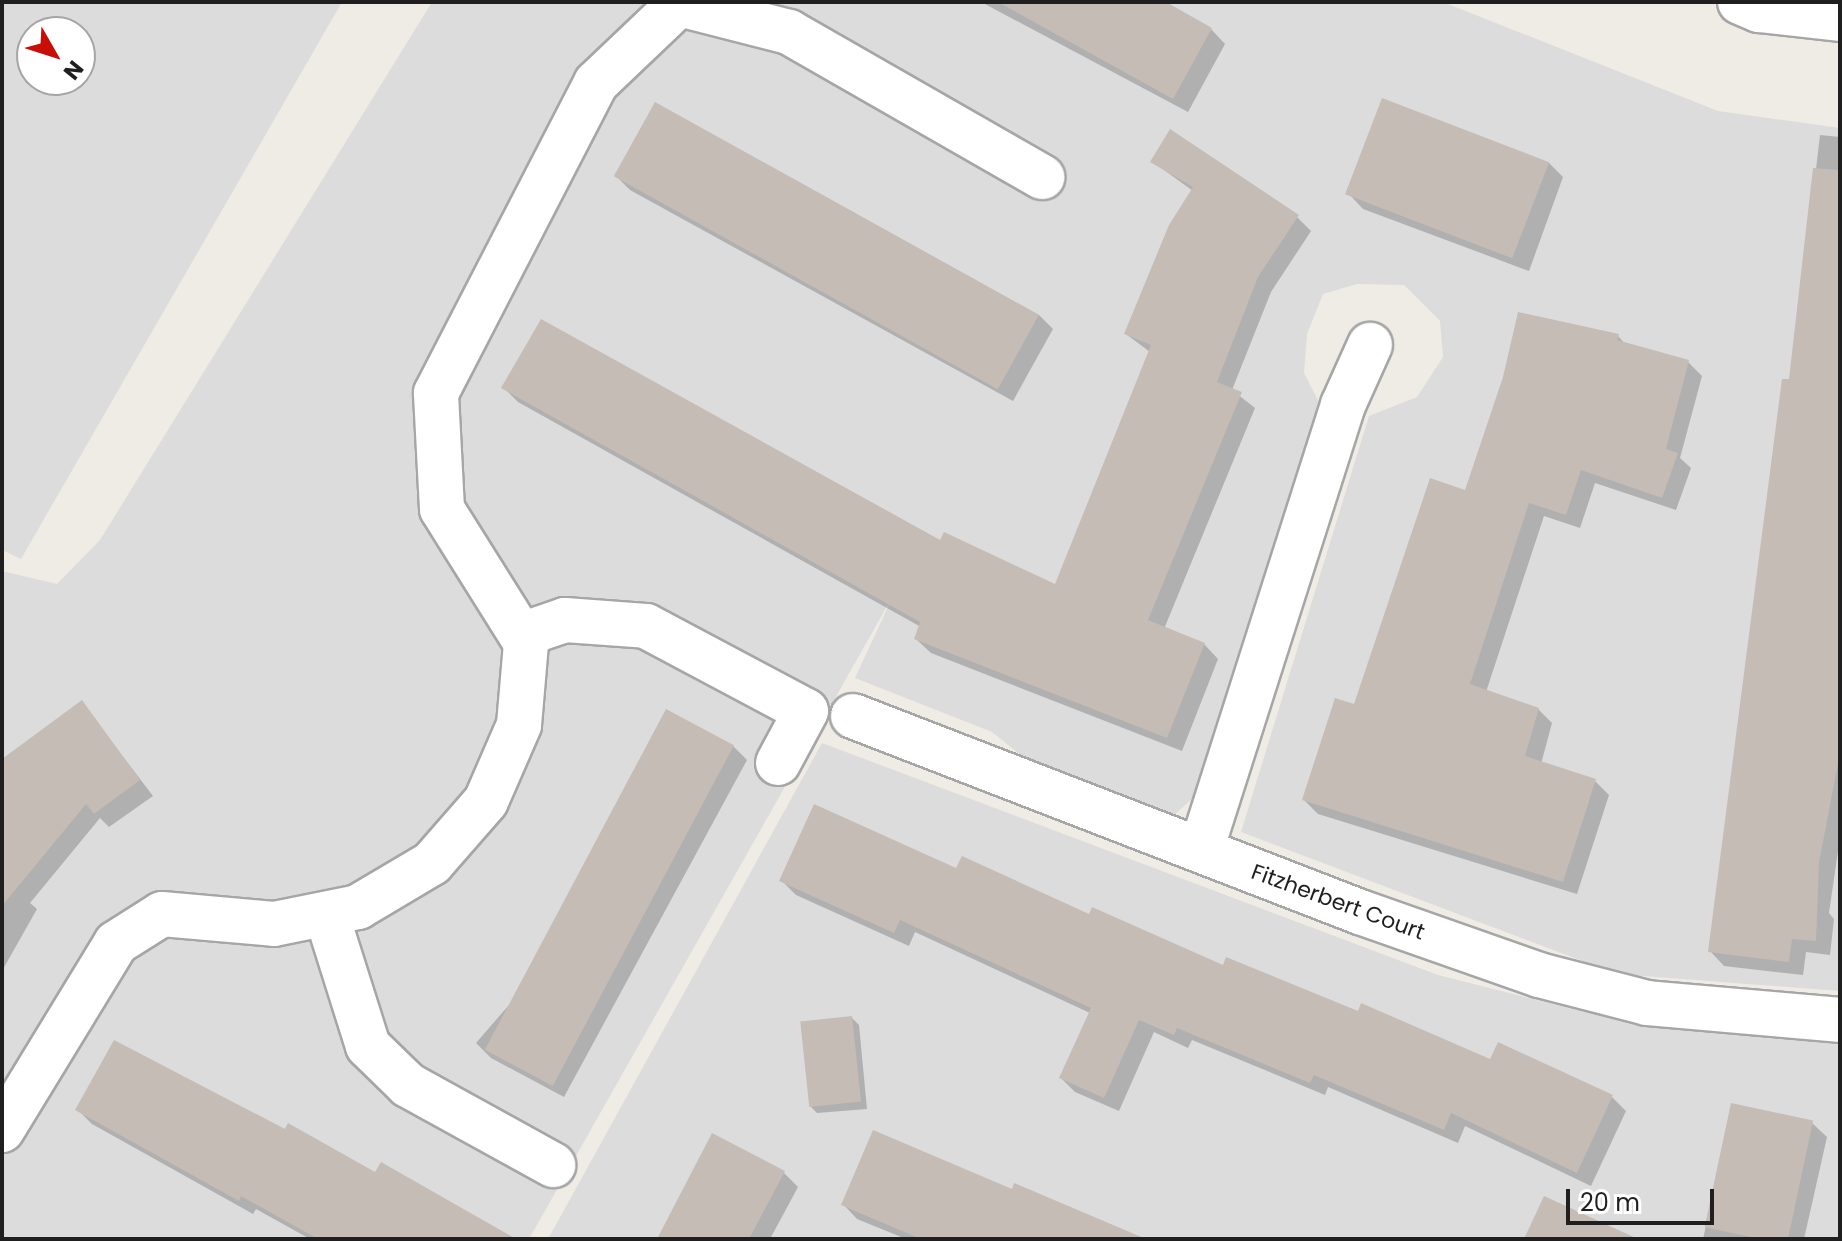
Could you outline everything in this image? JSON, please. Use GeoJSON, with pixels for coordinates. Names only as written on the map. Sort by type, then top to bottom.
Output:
{"type":"FeatureCollection","features":[{"type":"Feature","properties":{"kind":"street"},"geometry":{"type":"LineString","coordinates":[[1740,2],[1759,10],[1840,19]]}},
{"type":"Feature","properties":{"kind":"street"},"geometry":{"type":"LineString","coordinates":[[2,1130],[116,943],[162,914],[274,924],[327,916],[397,888],[432,863],[486,801],[519,725],[525,684],[524,634],[442,509],[436,393],[596,83],[679,4],[789,32],[1042,177]]}},
{"type":"Feature","properties":{"kind":"street"},"geometry":{"type":"LineString","coordinates":[[1201,850],[1343,405],[1370,345]]}},
{"type":"Feature","properties":{"kind":"street"},"geometry":{"type":"LineString","coordinates":[[524,634],[565,620],[646,626],[806,711],[778,763]]}},
{"type":"Feature","properties":{"kind":"street","name":"Fitzherbert Court"},"geometry":{"type":"LineString","coordinates":[[853,716],[1201,850],[1539,975],[1647,1003],[1840,1020]]}},
{"type":"Feature","properties":{"kind":"street"},"geometry":{"type":"LineString","coordinates":[[327,916],[353,1010],[368,1046],[408,1085],[553,1165]]}},
{"type":"Feature","properties":{"kind":"shaded area"},"geometry":{"type":"Polygon","coordinates":[[[2,2],[342,2],[21,559],[2,550],[2,2]]]}},
{"type":"Feature","properties":{"kind":"shaded area"},"geometry":{"type":"Polygon","coordinates":[[[432,2],[1443,2],[1718,111],[1840,128],[1840,991],[1617,974],[1241,832],[1369,416],[1417,397],[1443,357],[1440,321],[1404,285],[1357,284],[1323,294],[1307,334],[1304,373],[1322,408],[1210,783],[1174,815],[1022,756],[992,732],[855,678],[894,594],[529,1239],[2,1239],[2,571],[57,584],[100,540],[432,2]]]}},
{"type":"Feature","properties":{"kind":"shaded area"},"geometry":{"type":"Polygon","coordinates":[[[822,743],[1438,975],[1584,1012],[1840,1041],[1840,1239],[548,1239],[822,743]]]}},
{"type":"Feature","properties":{"kind":"building"},"geometry":{"type":"Polygon","coordinates":[[[998,2],[1166,2],[1212,28],[1173,99],[998,2]]]}},
{"type":"Feature","properties":{"kind":"building"},"geometry":{"type":"Polygon","coordinates":[[[1382,98],[1549,162],[1512,258],[1345,194],[1382,98]]]}},
{"type":"Feature","properties":{"kind":"building"},"geometry":{"type":"Polygon","coordinates":[[[655,102],[1039,315],[998,389],[614,176],[655,102]]]}},
{"type":"Feature","properties":{"kind":"building"},"geometry":{"type":"Polygon","coordinates":[[[1170,129],[1299,215],[1258,277],[1217,382],[1242,392],[1148,620],[1205,643],[1167,738],[914,639],[920,622],[501,388],[541,319],[940,540],[944,532],[1055,584],[1151,345],[1124,334],[1169,225],[1193,187],[1150,162],[1170,129]]]}},
{"type":"Feature","properties":{"kind":"building"},"geometry":{"type":"Polygon","coordinates":[[[1813,168],[1840,170],[1840,753],[1819,863],[1816,941],[1792,939],[1789,962],[1708,952],[1782,379],[1789,379],[1813,168]]]}},
{"type":"Feature","properties":{"kind":"building"},"geometry":{"type":"Polygon","coordinates":[[[1518,312],[1619,334],[1617,340],[1689,360],[1666,449],[1678,453],[1662,498],[1581,470],[1566,515],[1529,503],[1470,684],[1539,708],[1525,756],[1596,779],[1563,882],[1302,800],[1335,698],[1354,704],[1430,478],[1465,490],[1503,377],[1518,312]]]}},
{"type":"Feature","properties":{"kind":"building"},"geometry":{"type":"Polygon","coordinates":[[[82,700],[140,780],[94,814],[86,804],[2,906],[2,759],[82,700]]]}},
{"type":"Feature","properties":{"kind":"building"},"geometry":{"type":"Polygon","coordinates":[[[666,709],[734,745],[553,1086],[485,1050],[666,709]]]}},
{"type":"Feature","properties":{"kind":"building"},"geometry":{"type":"Polygon","coordinates":[[[814,804],[956,868],[962,856],[1089,914],[1092,907],[1223,965],[1226,957],[1358,1011],[1361,1003],[1490,1059],[1498,1042],[1613,1095],[1577,1173],[1451,1113],[1444,1130],[1314,1075],[1310,1083],[1177,1028],[1174,1035],[1139,1020],[1104,1098],[1059,1078],[1091,1008],[900,920],[894,933],[779,881],[814,804]]]}},
{"type":"Feature","properties":{"kind":"building"},"geometry":{"type":"Polygon","coordinates":[[[852,1016],[861,1102],[809,1107],[800,1021],[852,1016]]]}},
{"type":"Feature","properties":{"kind":"building"},"geometry":{"type":"Polygon","coordinates":[[[114,1040],[285,1129],[288,1123],[375,1172],[381,1162],[516,1239],[318,1239],[241,1196],[239,1201],[75,1110],[114,1040]]]}},
{"type":"Feature","properties":{"kind":"building"},"geometry":{"type":"Polygon","coordinates":[[[1731,1103],[1813,1120],[1788,1239],[1760,1239],[1705,1227],[1731,1103]]]}},
{"type":"Feature","properties":{"kind":"building"},"geometry":{"type":"Polygon","coordinates":[[[873,1130],[1012,1189],[1014,1183],[1146,1239],[921,1239],[841,1205],[873,1130]]]}},
{"type":"Feature","properties":{"kind":"building"},"geometry":{"type":"Polygon","coordinates":[[[712,1133],[785,1171],[749,1239],[657,1239],[712,1133]]]}},
{"type":"Feature","properties":{"kind":"building"},"geometry":{"type":"Polygon","coordinates":[[[1544,1196],[1638,1239],[1524,1239],[1544,1196]]]}}]}
